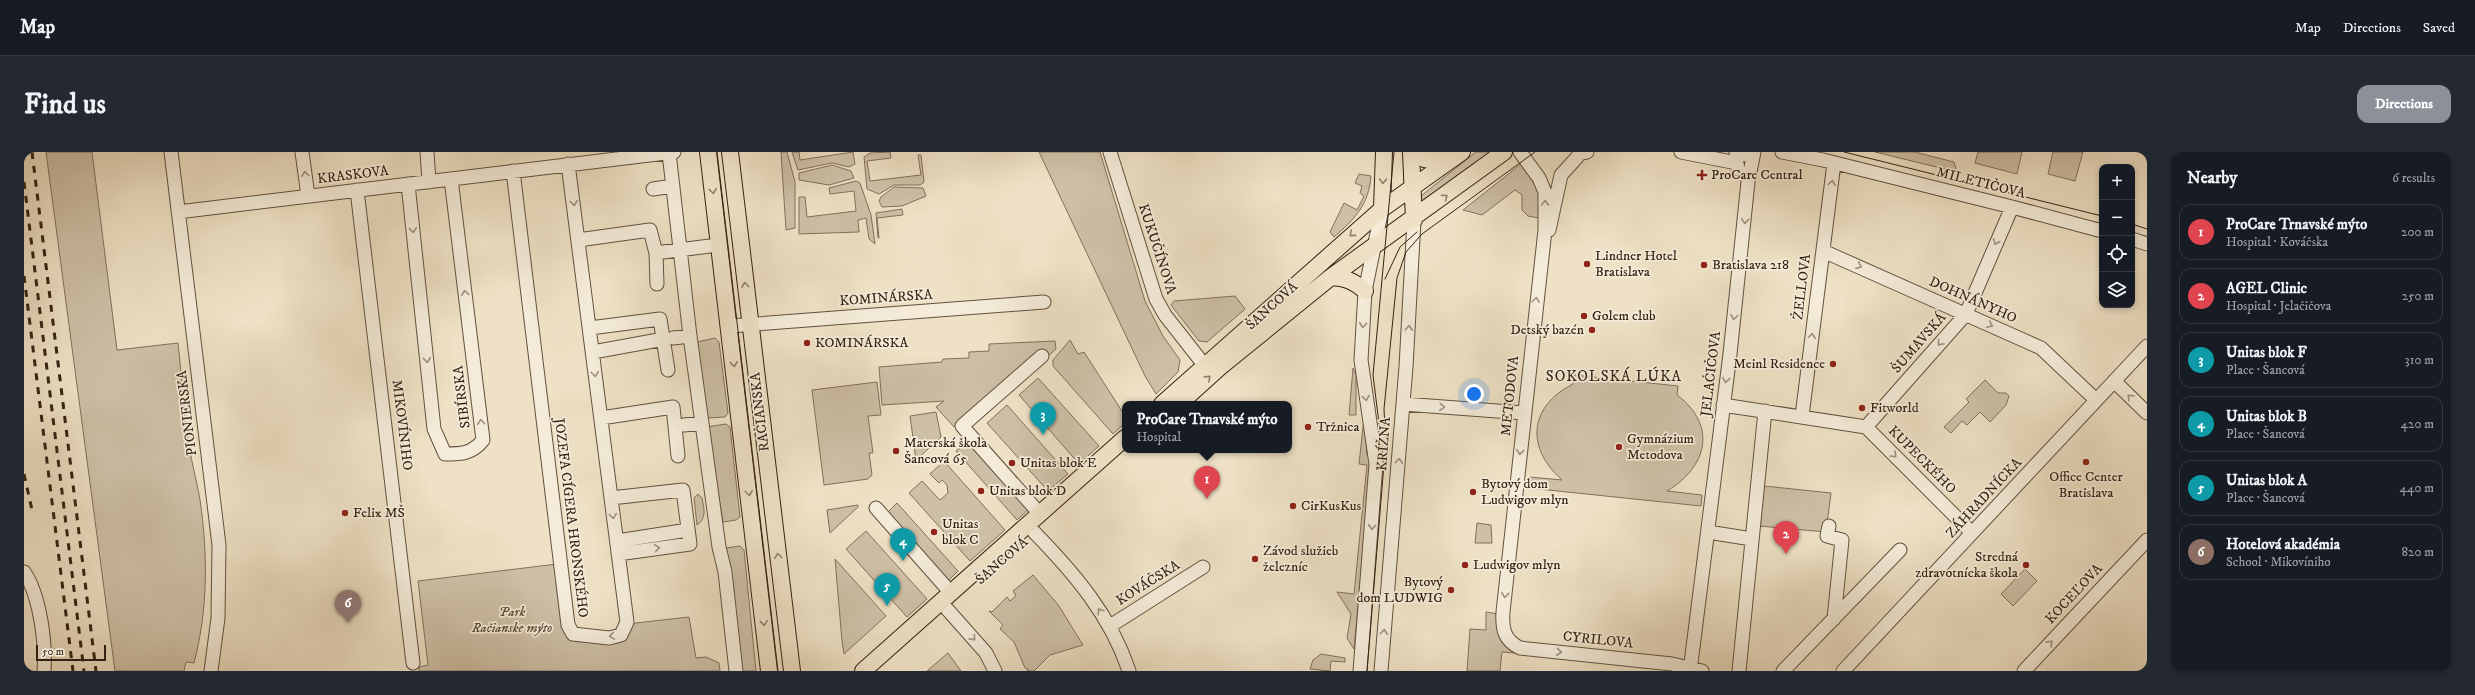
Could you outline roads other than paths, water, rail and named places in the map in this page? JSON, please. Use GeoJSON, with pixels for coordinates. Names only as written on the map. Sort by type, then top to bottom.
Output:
{"type":"FeatureCollection","features":[{"type":"Feature","properties":{"kind":"main road","name":"RAČIANSKA"},"geometry":{"type":"LineString","coordinates":[[708,152],[730,326],[769,671]]}},
{"type":"Feature","properties":{"kind":"main road","name":"RAČIANSKA"},"geometry":{"type":"LineString","coordinates":[[730,152],[792,671]]}},
{"type":"Feature","properties":{"kind":"main road"},"geometry":{"type":"LineString","coordinates":[[1382,209],[1384,152]]}},
{"type":"Feature","properties":{"kind":"main road"},"geometry":{"type":"LineString","coordinates":[[1411,152],[1414,220]]}},
{"type":"Feature","properties":{"kind":"main road"},"geometry":{"type":"LineString","coordinates":[[1415,152],[1423,159],[1430,161],[1460,153]]}},
{"type":"Feature","properties":{"kind":"main road","name":"ŠANCOVÁ"},"geometry":{"type":"LineString","coordinates":[[1182,401],[1220,367],[1331,278],[1373,246],[1414,220],[1504,152]]}},
{"type":"Feature","properties":{"kind":"main road","name":"ŠANCOVÁ"},"geometry":{"type":"LineString","coordinates":[[1165,401],[1382,209],[1413,189],[1460,153]]}},
{"type":"Feature","properties":{"kind":"main road"},"geometry":{"type":"LineString","coordinates":[[1331,278],[1345,278],[1356,283],[1365,291]]}},
{"type":"Feature","properties":{"kind":"main road","name":"ŠANCOVÁ"},"geometry":{"type":"LineString","coordinates":[[864,671],[1122,441]]}},
{"type":"Feature","properties":{"kind":"main road","name":"ŠANCOVÁ"},"geometry":{"type":"LineString","coordinates":[[876,671],[1124,453]]}},
{"type":"Feature","properties":{"kind":"street","name":"PIONIERSKA"},"geometry":{"type":"LineString","coordinates":[[171,152],[219,545],[218,618],[211,671]]}},
{"type":"Feature","properties":{"kind":"street"},"geometry":{"type":"LineString","coordinates":[[302,152],[308,196]]}},
{"type":"Feature","properties":{"kind":"street"},"geometry":{"type":"LineString","coordinates":[[427,152],[429,182]]}},
{"type":"Feature","properties":{"kind":"street","name":"KRASKOVA"},"geometry":{"type":"LineString","coordinates":[[178,212],[429,182],[619,156],[672,152]]}},
{"type":"Feature","properties":{"kind":"street"},"geometry":{"type":"LineString","coordinates":[[672,152],[673,186],[690,336],[719,547],[725,572],[736,671]]}},
{"type":"Feature","properties":{"kind":"street","name":"KUKUČÍNOVA"},"geometry":{"type":"LineString","coordinates":[[1110,152],[1156,299],[1165,315],[1205,366]]}},
{"type":"Feature","properties":{"kind":"street","name":"METODOVA"},"geometry":{"type":"LineString","coordinates":[[1502,626],[1532,338],[1545,230],[1545,192],[1539,178],[1520,152]]}},
{"type":"Feature","properties":{"kind":"street"},"geometry":{"type":"LineString","coordinates":[[1549,230],[1561,174],[1581,154],[1587,152]]}},
{"type":"Feature","properties":{"kind":"street"},"geometry":{"type":"LineString","coordinates":[[1681,152],[1736,163],[1738,170]]}},
{"type":"Feature","properties":{"kind":"street"},"geometry":{"type":"LineString","coordinates":[[1736,152],[1754,154]]}},
{"type":"Feature","properties":{"kind":"street","name":"MILETIČOVA"},"geometry":{"type":"LineString","coordinates":[[1782,152],[2012,206],[2099,230]]}},
{"type":"Feature","properties":{"kind":"street","name":"JELAČIČOVA"},"geometry":{"type":"LineString","coordinates":[[1694,670],[1708,532],[1754,154]]}},
{"type":"Feature","properties":{"kind":"street","name":"ŽELLOVA"},"geometry":{"type":"LineString","coordinates":[[1802,416],[1834,163]]}},
{"type":"Feature","properties":{"kind":"street","name":"JOZEFA CÍGERA HRONSKÉHO"},"geometry":{"type":"LineString","coordinates":[[513,171],[568,625],[573,634],[609,638],[621,635],[627,622],[568,164]]}},
{"type":"Feature","properties":{"kind":"street","name":"SIBÍRSKA"},"geometry":{"type":"LineString","coordinates":[[408,184],[434,429],[444,454],[461,454],[475,450],[482,440],[451,179]]}},
{"type":"Feature","properties":{"kind":"street"},"geometry":{"type":"LineString","coordinates":[[653,189],[673,186]]}},
{"type":"Feature","properties":{"kind":"street","name":"MIKOVÍNIHO"},"geometry":{"type":"LineString","coordinates":[[357,190],[413,663]]}},
{"type":"Feature","properties":{"kind":"street","name":"ŠUMAVSKÁ"},"geometry":{"type":"LineString","coordinates":[[1866,427],[1966,314],[2012,206]]}},
{"type":"Feature","properties":{"kind":"street","name":"KRÍŽNA"},"geometry":{"type":"LineString","coordinates":[[1360,671],[1376,464],[1361,360],[1365,291],[1373,246],[1382,209]]}},
{"type":"Feature","properties":{"kind":"street","name":"KRÍŽNA"},"geometry":{"type":"LineString","coordinates":[[1381,671],[1403,404],[1414,242],[1414,220]]}},
{"type":"Feature","properties":{"kind":"street"},"geometry":{"type":"LineString","coordinates":[[578,240],[650,230],[656,253],[657,284]]}},
{"type":"Feature","properties":{"kind":"street"},"geometry":{"type":"LineString","coordinates":[[2135,241],[2147,244]]}},
{"type":"Feature","properties":{"kind":"street"},"geometry":{"type":"LineString","coordinates":[[663,252],[710,246]]}},
{"type":"Feature","properties":{"kind":"street","name":"DOHNÁNYHO"},"geometry":{"type":"LineString","coordinates":[[1823,251],[2041,348],[2096,400]]}},
{"type":"Feature","properties":{"kind":"street","name":"KOMINÁRSKA"},"geometry":{"type":"LineString","coordinates":[[730,326],[1044,302]]}},
{"type":"Feature","properties":{"kind":"street"},"geometry":{"type":"LineString","coordinates":[[590,328],[660,319],[668,339],[668,370]]}},
{"type":"Feature","properties":{"kind":"street"},"geometry":{"type":"LineString","coordinates":[[593,352],[690,336]]}},
{"type":"Feature","properties":{"kind":"street","name":"ZÁHRADNÍCKA"},"geometry":{"type":"LineString","coordinates":[[1843,671],[2147,346]]}},
{"type":"Feature","properties":{"kind":"street"},"geometry":{"type":"LineString","coordinates":[[1040,514],[962,426],[1042,356]]}},
{"type":"Feature","properties":{"kind":"street"},"geometry":{"type":"LineString","coordinates":[[2114,381],[2147,413]]}},
{"type":"Feature","properties":{"kind":"street"},"geometry":{"type":"LineString","coordinates":[[1403,404],[1524,413]]}},
{"type":"Feature","properties":{"kind":"street","name":"KUPECKÉHO"},"geometry":{"type":"LineString","coordinates":[[1723,405],[1866,427],[1972,533]]}},
{"type":"Feature","properties":{"kind":"street"},"geometry":{"type":"LineString","coordinates":[[601,418],[673,406],[678,456]]}},
{"type":"Feature","properties":{"kind":"street"},"geometry":{"type":"LineString","coordinates":[[1739,671],[1765,411]]}},
{"type":"Feature","properties":{"kind":"street"},"geometry":{"type":"LineString","coordinates":[[684,425],[702,423]]}},
{"type":"Feature","properties":{"kind":"street"},"geometry":{"type":"LineString","coordinates":[[611,498],[682,490],[688,530],[617,548]]}},
{"type":"Feature","properties":{"kind":"street"},"geometry":{"type":"LineString","coordinates":[[876,508],[951,593]]}},
{"type":"Feature","properties":{"kind":"street"},"geometry":{"type":"LineString","coordinates":[[1829,526],[1828,536],[1842,540],[1834,619]]}},
{"type":"Feature","properties":{"kind":"street"},"geometry":{"type":"LineString","coordinates":[[1034,532],[1084,587],[1110,626],[1122,651],[1129,671]]}},
{"type":"Feature","properties":{"kind":"street"},"geometry":{"type":"LineString","coordinates":[[1708,532],[1752,539]]}},
{"type":"Feature","properties":{"kind":"street","name":"KOCEĽOVA"},"geometry":{"type":"LineString","coordinates":[[2024,671],[2147,540]]}},
{"type":"Feature","properties":{"kind":"street"},"geometry":{"type":"LineString","coordinates":[[1783,671],[1900,550]]}},
{"type":"Feature","properties":{"kind":"street","name":"KOVÁČSKA"},"geometry":{"type":"LineString","coordinates":[[1110,626],[1203,567]]}},
{"type":"Feature","properties":{"kind":"street"},"geometry":{"type":"LineString","coordinates":[[24,572],[31,582],[36,599],[45,657],[44,671]]}},
{"type":"Feature","properties":{"kind":"street"},"geometry":{"type":"LineString","coordinates":[[947,609],[986,653],[995,671]]}},
{"type":"Feature","properties":{"kind":"street","name":"CYRILOVA"},"geometry":{"type":"LineString","coordinates":[[1502,626],[1506,637],[1520,648],[1672,664],[1694,670]]}},
{"type":"Feature","properties":{"kind":"tram line"},"geometry":{"type":"LineString","coordinates":[[717,152],[778,671]]}},
{"type":"Feature","properties":{"kind":"tram line"},"geometry":{"type":"LineString","coordinates":[[1367,671],[1384,464],[1373,375],[1394,152]]}},
{"type":"Feature","properties":{"kind":"tram line"},"geometry":{"type":"LineString","coordinates":[[1385,429],[1384,409],[1397,278],[1406,252],[1422,234],[1535,152]]}},
{"type":"Feature","properties":{"kind":"tram line"},"geometry":{"type":"LineString","coordinates":[[1844,152],[2099,215]]}},
{"type":"Feature","properties":{"kind":"tram line"},"geometry":{"type":"LineString","coordinates":[[2135,225],[2147,229]]}},
{"type":"Feature","properties":{"kind":"tram line"},"geometry":{"type":"LineString","coordinates":[[1385,279],[1400,247],[1417,232]]}},
{"type":"Feature","properties":{"kind":"railway"},"geometry":{"type":"LineString","coordinates":[[32,152],[96,671]]}},
{"type":"Feature","properties":{"kind":"railway"},"geometry":{"type":"LineString","coordinates":[[24,182],[84,671]]}},
{"type":"Feature","properties":{"kind":"railway"},"geometry":{"type":"LineString","coordinates":[[24,276],[73,671]]}},
{"type":"Feature","properties":{"kind":"railway"},"geometry":{"type":"LineString","coordinates":[[24,474],[32,510]]}},
{"type":"Feature","properties":{"kind":"place","name":"ProCare Central"},"geometry":{"type":"Point","coordinates":[1702,175]}},
{"type":"Feature","properties":{"kind":"place","name":"Lindner Hotel Bratislava"},"geometry":{"type":"Point","coordinates":[1587,264]}},
{"type":"Feature","properties":{"kind":"place","name":"Bratislava 218"},"geometry":{"type":"Point","coordinates":[1704,265]}},
{"type":"Feature","properties":{"kind":"place","name":"Golem club"},"geometry":{"type":"Point","coordinates":[1584,316]}},
{"type":"Feature","properties":{"kind":"place","name":"Detský bazén"},"geometry":{"type":"Point","coordinates":[1592,330]}},
{"type":"Feature","properties":{"kind":"place","name":"KOMINÁRSKA"},"geometry":{"type":"Point","coordinates":[807,343]}},
{"type":"Feature","properties":{"kind":"place","name":"Meinl Residence"},"geometry":{"type":"Point","coordinates":[1833,364]}},
{"type":"Feature","properties":{"kind":"place","name":"Fitworld"},"geometry":{"type":"Point","coordinates":[1862,408]}},
{"type":"Feature","properties":{"kind":"place","name":"Tržnica"},"geometry":{"type":"Point","coordinates":[1308,427]}},
{"type":"Feature","properties":{"kind":"place","name":"Unitas blok F"},"geometry":{"type":"Point","coordinates":[1043,435]}},
{"type":"Feature","properties":{"kind":"place","name":"Gymnázium Metodova"},"geometry":{"type":"Point","coordinates":[1619,447]}},
{"type":"Feature","properties":{"kind":"place","name":"Materská škola Šancová 65"},"geometry":{"type":"Point","coordinates":[896,451]}},
{"type":"Feature","properties":{"kind":"place","name":"Office Center Bratislava"},"geometry":{"type":"Point","coordinates":[2086,462]}},
{"type":"Feature","properties":{"kind":"place","name":"Unitas blok E"},"geometry":{"type":"Point","coordinates":[1012,463]}},
{"type":"Feature","properties":{"kind":"place","name":"Unitas blok D"},"geometry":{"type":"Point","coordinates":[981,491]}},
{"type":"Feature","properties":{"kind":"place","name":"Bytový dom Ludwigov mlyn"},"geometry":{"type":"Point","coordinates":[1473,492]}},
{"type":"Feature","properties":{"kind":"place","name":"ProCare Trnavské mýto"},"geometry":{"type":"Point","coordinates":[1207,499]}},
{"type":"Feature","properties":{"kind":"place","name":"CirKusKus"},"geometry":{"type":"Point","coordinates":[1293,506]}},
{"type":"Feature","properties":{"kind":"place","name":"Felix MŠ"},"geometry":{"type":"Point","coordinates":[345,513]}},
{"type":"Feature","properties":{"kind":"place","name":"Unitas blok C"},"geometry":{"type":"Point","coordinates":[934,532]}},
{"type":"Feature","properties":{"kind":"place","name":"AGEL Clinic"},"geometry":{"type":"Point","coordinates":[1786,554]}},
{"type":"Feature","properties":{"kind":"place","name":"Závod služieb železníc"},"geometry":{"type":"Point","coordinates":[1255,559]}},
{"type":"Feature","properties":{"kind":"place","name":"Unitas blok B"},"geometry":{"type":"Point","coordinates":[903,561]}},
{"type":"Feature","properties":{"kind":"place","name":"Ludwigov mlyn"},"geometry":{"type":"Point","coordinates":[1465,565]}},
{"type":"Feature","properties":{"kind":"place","name":"Stredná zdravotnícka škola"},"geometry":{"type":"Point","coordinates":[2026,565]}},
{"type":"Feature","properties":{"kind":"place","name":"Bytový dom LUDWIG"},"geometry":{"type":"Point","coordinates":[1451,590]}},
{"type":"Feature","properties":{"kind":"place","name":"Unitas blok A"},"geometry":{"type":"Point","coordinates":[887,606]}},
{"type":"Feature","properties":{"kind":"place","name":"Hotelová akadémia"},"geometry":{"type":"Point","coordinates":[348,623]}},
{"type":"Feature","properties":{"kind":"district","name":"SOKOLSKÁ LÚKA"},"geometry":{"type":"Point","coordinates":[1614,376]}},
{"type":"Feature","properties":{"kind":"park label","name":"Park Račianske mýto"},"geometry":{"type":"Point","coordinates":[512,620]}}]}
